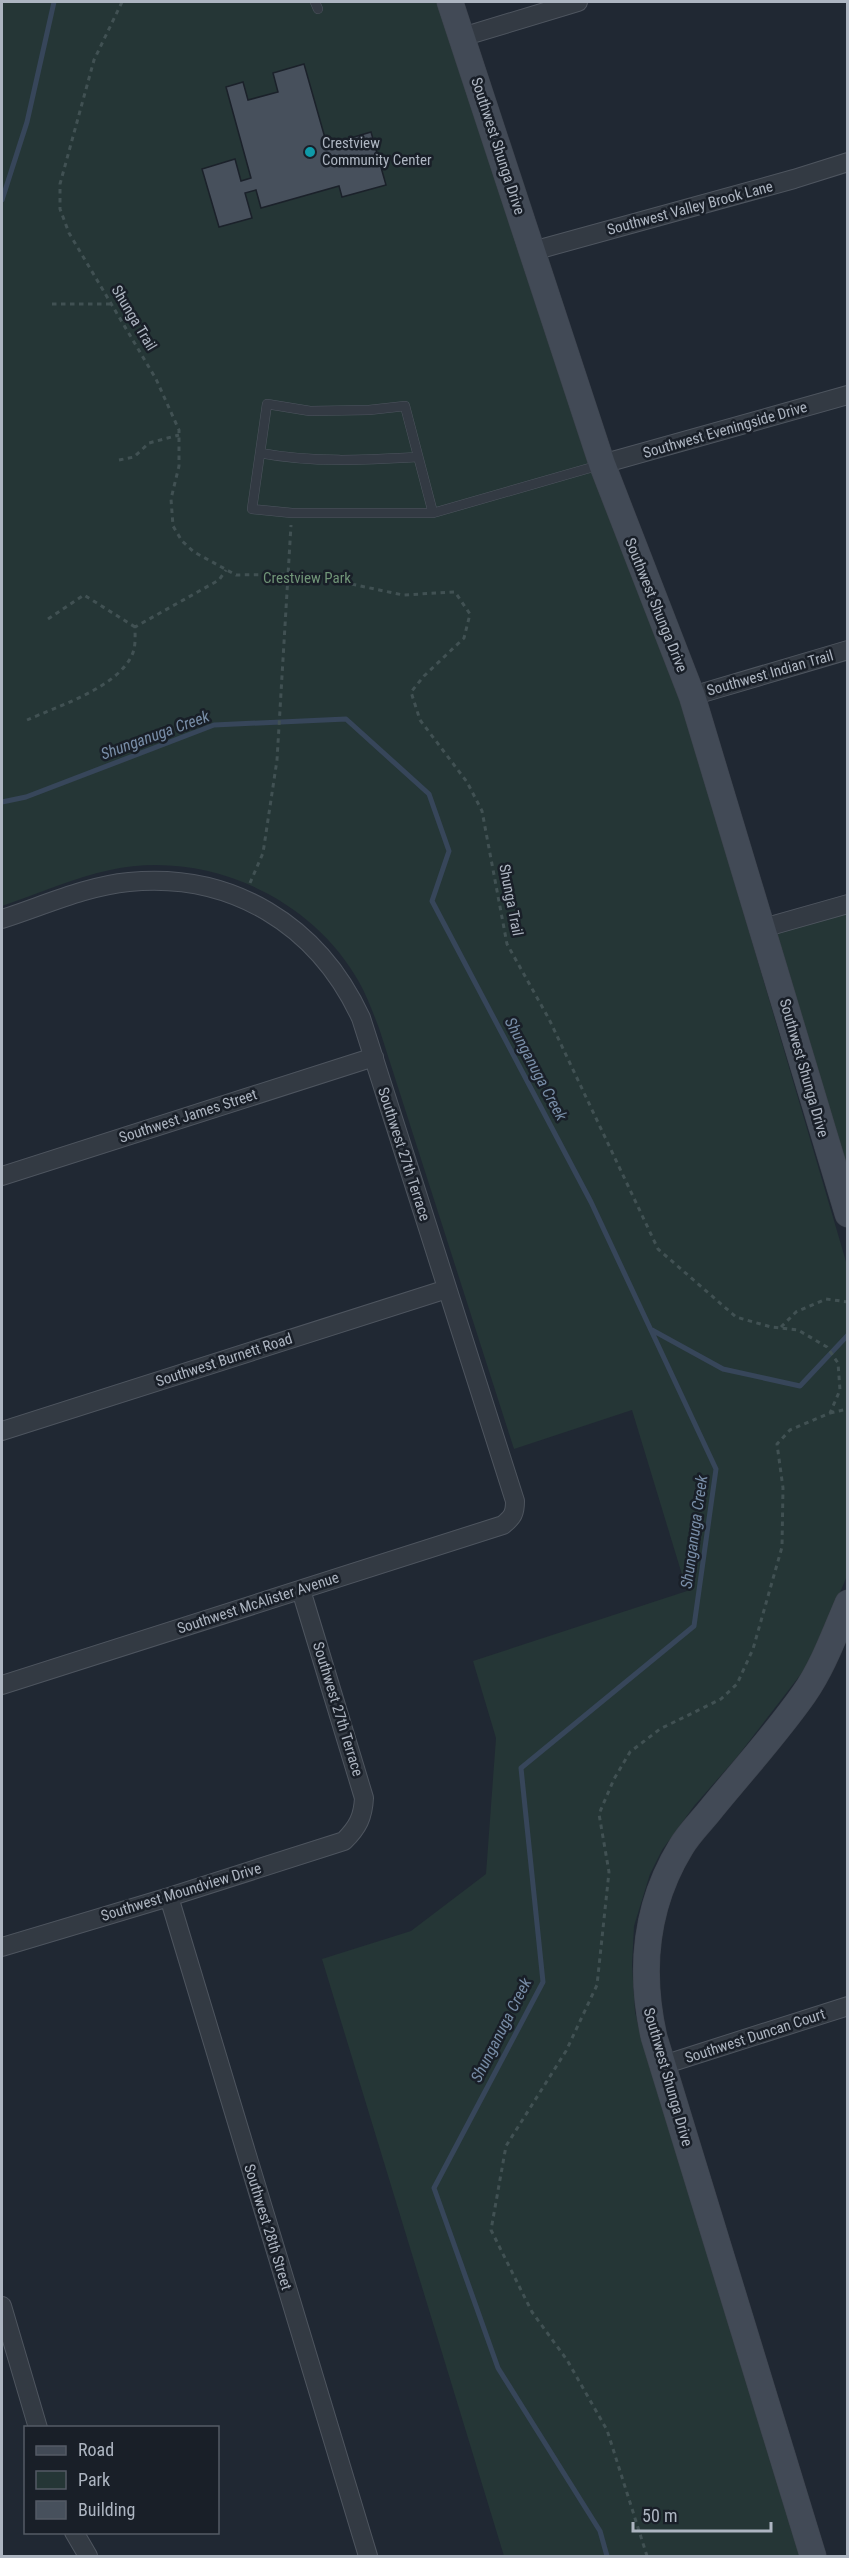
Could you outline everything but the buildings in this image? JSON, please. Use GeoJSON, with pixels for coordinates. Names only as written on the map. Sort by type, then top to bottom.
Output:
{"type":"FeatureCollection","features":[{"type":"Feature","properties":{"kind":"street","name":"Southwest Shunga Drive"},"geometry":{"type":"LineString","coordinates":[[450,2],[602,464],[692,696],[848,1214]]}},
{"type":"Feature","properties":{"kind":"street"},"geometry":{"type":"LineString","coordinates":[[462,37],[578,2]]}},
{"type":"Feature","properties":{"kind":"street","name":"Southwest Valley Brook Lane"},"geometry":{"type":"LineString","coordinates":[[533,251],[848,162]]}},
{"type":"Feature","properties":{"kind":"street","name":"Southwest Eveningside Drive"},"geometry":{"type":"LineString","coordinates":[[602,464],[848,395]]}},
{"type":"Feature","properties":{"kind":"street","name":"Southwest Indian Trail"},"geometry":{"type":"LineString","coordinates":[[692,696],[848,650]]}},
{"type":"Feature","properties":{"kind":"street","name":"Southwest 27th Terrace"},"geometry":{"type":"LineString","coordinates":[[2,919],[104,886],[128,882],[179,882],[243,898],[289,925],[332,967],[361,1018],[374,1057],[515,1502],[515,1512],[512,1518]]}},
{"type":"Feature","properties":{"kind":"street"},"geometry":{"type":"LineString","coordinates":[[763,928],[848,903]]}},
{"type":"Feature","properties":{"kind":"street","name":"Southwest James Street"},"geometry":{"type":"LineString","coordinates":[[2,1176],[374,1057]]}},
{"type":"Feature","properties":{"kind":"street","name":"Southwest Burnett Road"},"geometry":{"type":"LineString","coordinates":[[2,1431],[447,1289]]}},
{"type":"Feature","properties":{"kind":"street","name":"Southwest McAlister Avenue"},"geometry":{"type":"LineString","coordinates":[[2,1685],[302,1590],[503,1524],[512,1518]]}},
{"type":"Feature","properties":{"kind":"street","name":"Southwest 27th Terrace"},"geometry":{"type":"LineString","coordinates":[[302,1590],[364,1798],[363,1814],[356,1829]]}},
{"type":"Feature","properties":{"kind":"street","name":"Southwest Shunga Drive"},"geometry":{"type":"LineString","coordinates":[[813,2556],[663,2065],[647,2007],[645,1975],[651,1920],[665,1876],[682,1845],[806,1693],[848,1603]]}},
{"type":"Feature","properties":{"kind":"street","name":"Southwest Moundview Drive"},"geometry":{"type":"LineString","coordinates":[[2,1947],[344,1841],[356,1829]]}},
{"type":"Feature","properties":{"kind":"street","name":"Southwest 28th Street"},"geometry":{"type":"LineString","coordinates":[[169,1897],[368,2556]]}},
{"type":"Feature","properties":{"kind":"street","name":"Southwest Duncan Court"},"geometry":{"type":"LineString","coordinates":[[663,2065],[848,2006]]}},
{"type":"Feature","properties":{"kind":"street"},"geometry":{"type":"LineString","coordinates":[[2,2306],[38,2426]]}},
{"type":"Feature","properties":{"kind":"street"},"geometry":{"type":"LineString","coordinates":[[75,2534],[88,2556]]}},
{"type":"Feature","properties":{"kind":"lane"},"geometry":{"type":"LineString","coordinates":[[433,513],[405,406],[369,410],[310,411],[267,404],[252,509],[292,513],[433,513],[602,464]]}},
{"type":"Feature","properties":{"kind":"lane"},"geometry":{"type":"LineString","coordinates":[[260,453],[291,459],[333,461],[418,457]]}},
{"type":"Feature","properties":{"kind":"path","name":"Shunga Trail"},"geometry":{"type":"LineString","coordinates":[[122,2],[94,60],[60,192],[60,209],[69,232],[156,379],[179,435],[179,466],[171,499],[172,526],[182,541],[194,552],[236,575],[304,574],[403,595],[455,592],[470,614],[464,638],[424,676],[411,692],[420,720],[467,782],[482,811],[507,944],[549,1019],[658,1249],[736,1317],[798,1330],[827,1347],[838,1363]]}},
{"type":"Feature","properties":{"kind":"path"},"geometry":{"type":"LineString","coordinates":[[52,304],[112,304]]}},
{"type":"Feature","properties":{"kind":"path"},"geometry":{"type":"LineString","coordinates":[[119,460],[134,457],[149,443],[179,435]]}},
{"type":"Feature","properties":{"kind":"path"},"geometry":{"type":"LineString","coordinates":[[243,898],[262,853],[277,760],[292,513]]}},
{"type":"Feature","properties":{"kind":"path"},"geometry":{"type":"LineString","coordinates":[[135,627],[219,580],[225,570]]}},
{"type":"Feature","properties":{"kind":"path"},"geometry":{"type":"LineString","coordinates":[[48,619],[84,595],[135,627]]}},
{"type":"Feature","properties":{"kind":"path"},"geometry":{"type":"LineString","coordinates":[[27,720],[88,693],[125,666],[133,653],[135,627]]}},
{"type":"Feature","properties":{"kind":"path"},"geometry":{"type":"LineString","coordinates":[[780,1328],[796,1312],[826,1299],[848,1302]]}},
{"type":"Feature","properties":{"kind":"path"},"geometry":{"type":"LineString","coordinates":[[830,1413],[848,1409]]}},
{"type":"Feature","properties":{"kind":"green space","name":"Crestview Park"},"geometry":{"type":"Polygon","coordinates":[[[2,2],[439,2],[685,713],[847,1265],[847,1576],[811,1661],[737,1757],[694,1806],[662,1850],[650,1874],[634,1926],[632,1965],[635,2012],[642,2041],[801,2556],[504,2556],[322,1959],[411,1931],[486,1874],[496,1738],[473,1661],[687,1591],[632,1410],[514,1449],[379,1028],[359,982],[339,952],[314,926],[285,904],[252,886],[218,874],[182,867],[146,865],[96,873],[2,906],[2,2]]]}},
{"type":"Feature","properties":{"kind":"green space"},"geometry":{"type":"Polygon","coordinates":[[[847,904],[847,1214],[763,928],[847,904]]]}},
{"type":"Feature","properties":{"kind":"waterway","name":"Shunganuga Creek"},"geometry":{"type":"LineString","coordinates":[[2,200],[27,122],[54,2]]}},
{"type":"Feature","properties":{"kind":"waterway","name":"Shunganuga Creek"},"geometry":{"type":"LineString","coordinates":[[2,802],[26,797],[214,725],[346,719],[429,794],[449,851],[432,901],[591,1202],[716,1469],[694,1626],[521,1768],[543,1982],[434,2188],[498,2368],[600,2531],[607,2556]]}},
{"type":"Feature","properties":{"kind":"waterway"},"geometry":{"type":"LineString","coordinates":[[652,1330],[723,1369],[800,1386],[848,1335]]}},
{"type":"Feature","properties":{"kind":"place","name":"Crestview Community Center"},"geometry":{"type":"Point","coordinates":[310,152]}}]}
